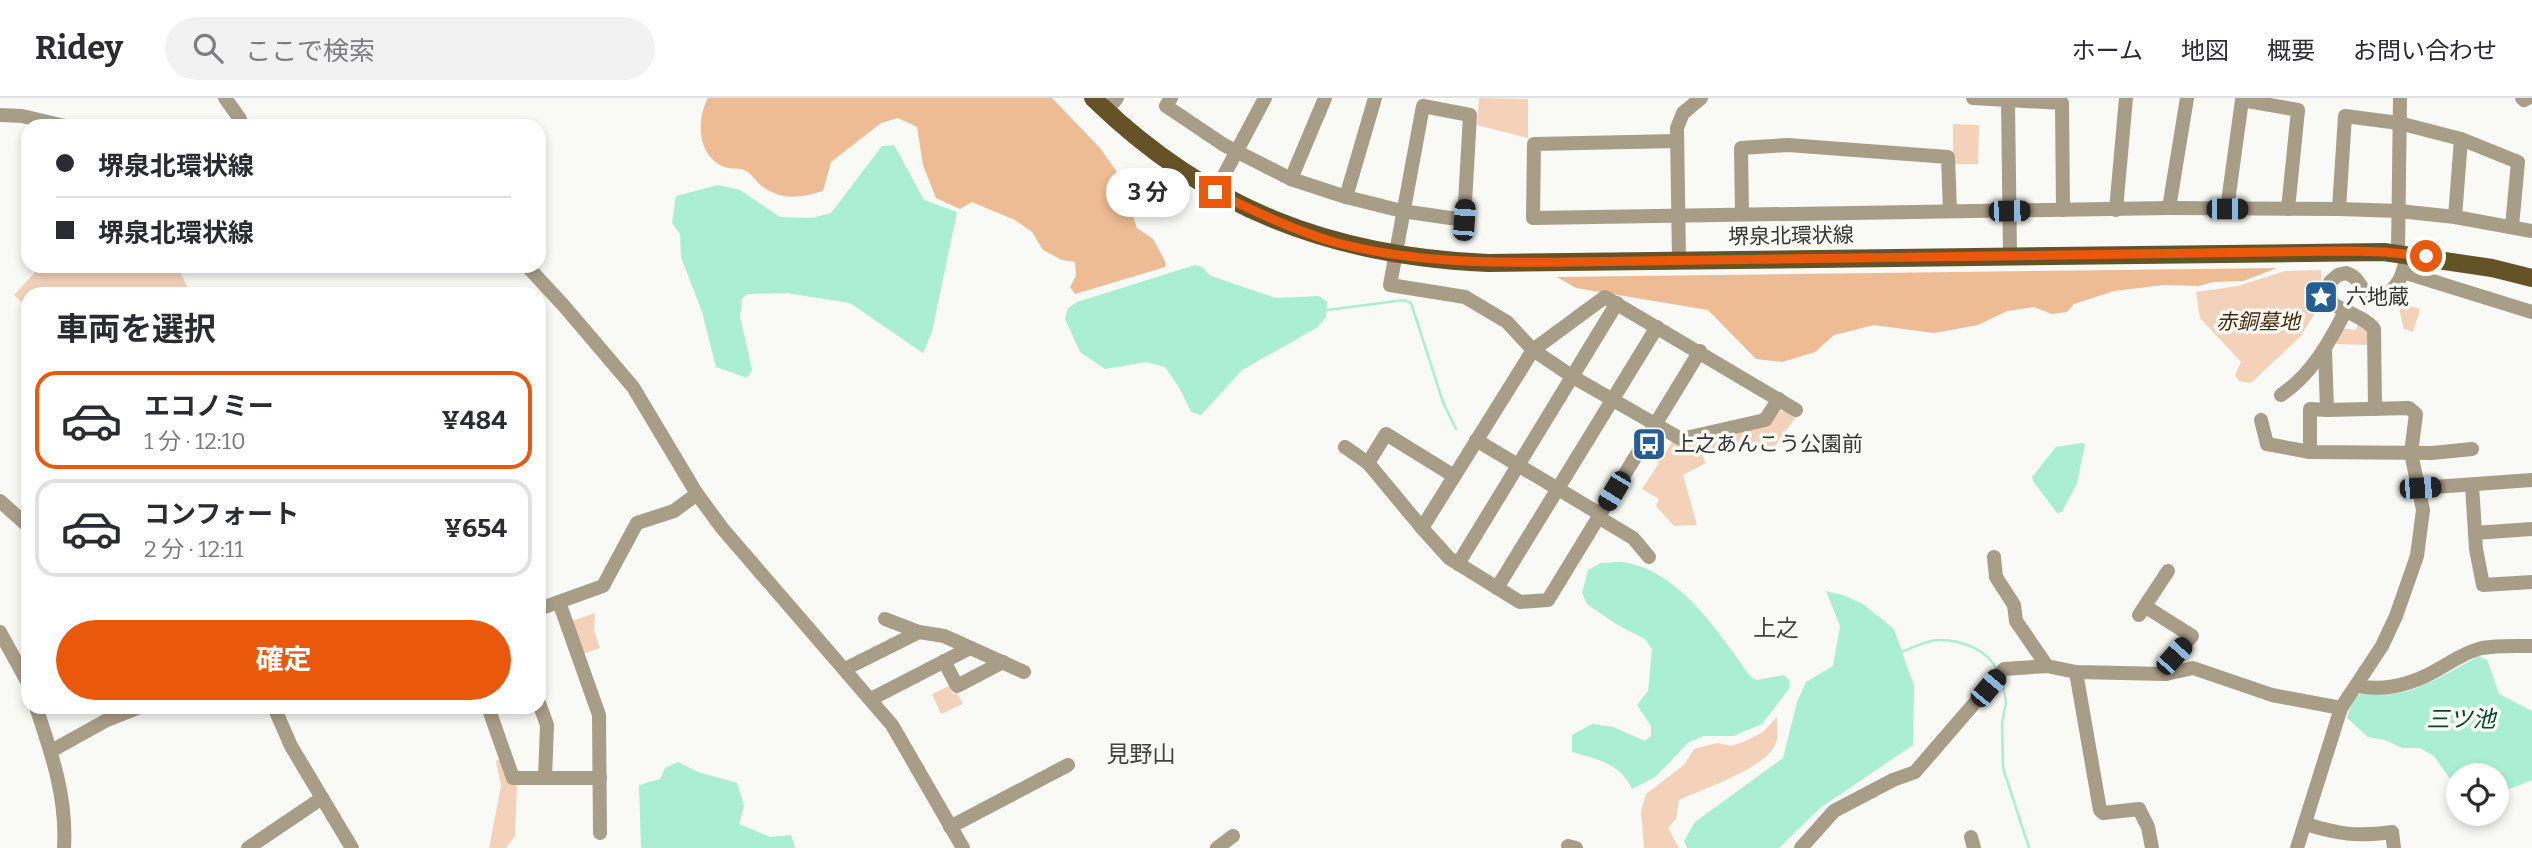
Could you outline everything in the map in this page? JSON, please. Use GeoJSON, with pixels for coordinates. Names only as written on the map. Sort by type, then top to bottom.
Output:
{"type":"FeatureCollection","features":[{"type":"Feature","properties":{"kind":"main road","name":"堺泉北環状線"},"geometry":{"type":"LineString","coordinates":[[1105,102],[1161,157],[1215,192],[1267,218],[1301,231],[1335,242],[1395,254],[1488,263],[2346,251],[2492,268],[2532,278]]}},
{"type":"Feature","properties":{"kind":"street"},"geometry":{"type":"LineString","coordinates":[[225,98],[239,119]]}},
{"type":"Feature","properties":{"kind":"street"},"geometry":{"type":"LineString","coordinates":[[1171,98],[1166,106],[1172,111],[1237,152],[1291,179],[1402,211],[1464,220],[1470,115],[1423,106],[1402,211],[1390,285],[1465,297],[1507,322],[1533,350],[1573,377],[1681,439],[1765,420],[1779,399]]}},
{"type":"Feature","properties":{"kind":"street"},"geometry":{"type":"LineString","coordinates":[[1291,179],[1325,98]]}},
{"type":"Feature","properties":{"kind":"street"},"geometry":{"type":"LineString","coordinates":[[1346,197],[1375,98]]}},
{"type":"Feature","properties":{"kind":"street"},"geometry":{"type":"LineString","coordinates":[[1679,261],[1677,128],[1683,113],[1701,98]]}},
{"type":"Feature","properties":{"kind":"street"},"geometry":{"type":"LineString","coordinates":[[1973,98],[2062,103],[2063,210]]}},
{"type":"Feature","properties":{"kind":"street"},"geometry":{"type":"LineString","coordinates":[[2116,210],[2126,98]]}},
{"type":"Feature","properties":{"kind":"street"},"geometry":{"type":"LineString","coordinates":[[2169,208],[2187,98]]}},
{"type":"Feature","properties":{"kind":"street"},"geometry":{"type":"LineString","coordinates":[[2375,409],[2374,329],[2362,317],[2337,307],[2331,300],[2330,282],[2337,275],[2353,275],[2368,295],[2375,298],[2389,293],[2402,259],[2399,211],[2400,98]]}},
{"type":"Feature","properties":{"kind":"street"},"geometry":{"type":"LineString","coordinates":[[2522,98],[2528,98]]}},
{"type":"Feature","properties":{"kind":"street"},"geometry":{"type":"LineString","coordinates":[[1215,192],[1262,99]]}},
{"type":"Feature","properties":{"kind":"street"},"geometry":{"type":"LineString","coordinates":[[2008,100],[2010,255]]}},
{"type":"Feature","properties":{"kind":"street"},"geometry":{"type":"LineString","coordinates":[[2227,209],[2242,100],[2298,110],[2288,209]]}},
{"type":"Feature","properties":{"kind":"street"},"geometry":{"type":"LineString","coordinates":[[0,115],[35,119]]}},
{"type":"Feature","properties":{"kind":"street"},"geometry":{"type":"LineString","coordinates":[[2339,209],[2345,116],[2399,122],[2461,139],[2518,162],[2512,226]]}},
{"type":"Feature","properties":{"kind":"street"},"geometry":{"type":"LineString","coordinates":[[2455,217],[2461,139]]}},
{"type":"Feature","properties":{"kind":"street"},"geometry":{"type":"LineString","coordinates":[[1677,141],[1534,144],[1534,218],[2169,208],[2339,209],[2399,211],[2455,217],[2532,232]]}},
{"type":"Feature","properties":{"kind":"street"},"geometry":{"type":"LineString","coordinates":[[1742,214],[1741,148],[1788,145],[1948,157],[1950,211]]}},
{"type":"Feature","properties":{"kind":"street"},"geometry":{"type":"LineString","coordinates":[[2402,259],[2532,312]]}},
{"type":"Feature","properties":{"kind":"street"},"geometry":{"type":"LineString","coordinates":[[533,273],[633,387],[697,494],[722,528],[892,725],[963,848]]}},
{"type":"Feature","properties":{"kind":"street"},"geometry":{"type":"LineString","coordinates":[[1422,528],[1533,350],[1605,297],[1796,410]]}},
{"type":"Feature","properties":{"kind":"street"},"geometry":{"type":"LineString","coordinates":[[1458,564],[1617,303]]}},
{"type":"Feature","properties":{"kind":"street"},"geometry":{"type":"LineString","coordinates":[[2281,395],[2294,386],[2325,350],[2346,310]]}},
{"type":"Feature","properties":{"kind":"street"},"geometry":{"type":"LineString","coordinates":[[1497,588],[1657,327]]}},
{"type":"Feature","properties":{"kind":"street"},"geometry":{"type":"LineString","coordinates":[[2325,350],[2328,410]]}},
{"type":"Feature","properties":{"kind":"street"},"geometry":{"type":"LineString","coordinates":[[1345,447],[1368,463],[1449,558],[1520,602],[1548,600],[1700,351]]}},
{"type":"Feature","properties":{"kind":"street"},"geometry":{"type":"LineString","coordinates":[[2297,848],[2342,708],[2382,646],[2396,616],[2417,556],[2423,510],[2411,453],[2416,414],[2409,408],[2310,409],[2310,452]]}},
{"type":"Feature","properties":{"kind":"street"},"geometry":{"type":"LineString","coordinates":[[2260,420],[2267,444],[2310,452],[2411,453],[2472,449]]}},
{"type":"Feature","properties":{"kind":"street"},"geometry":{"type":"LineString","coordinates":[[1368,463],[1386,434],[1454,476]]}},
{"type":"Feature","properties":{"kind":"street"},"geometry":{"type":"LineString","coordinates":[[1476,440],[1558,488],[1633,538],[1649,557]]}},
{"type":"Feature","properties":{"kind":"street"},"geometry":{"type":"LineString","coordinates":[[2420,488],[2532,480]]}},
{"type":"Feature","properties":{"kind":"street"},"geometry":{"type":"LineString","coordinates":[[2472,485],[2475,533],[2483,585],[2532,582]]}},
{"type":"Feature","properties":{"kind":"street"},"geometry":{"type":"LineString","coordinates":[[546,607],[603,586],[638,523],[674,511],[697,494]]}},
{"type":"Feature","properties":{"kind":"street"},"geometry":{"type":"LineString","coordinates":[[0,501],[21,520]]}},
{"type":"Feature","properties":{"kind":"street"},"geometry":{"type":"LineString","coordinates":[[2475,533],[2532,529]]}},
{"type":"Feature","properties":{"kind":"street"},"geometry":{"type":"LineString","coordinates":[[1994,557],[1996,577],[2014,605],[2016,621],[2047,666]]}},
{"type":"Feature","properties":{"kind":"street"},"geometry":{"type":"LineString","coordinates":[[2166,674],[2174,656],[2192,636],[2142,611],[2168,571]]}},
{"type":"Feature","properties":{"kind":"street"},"geometry":{"type":"LineString","coordinates":[[559,602],[599,715],[600,833]]}},
{"type":"Feature","properties":{"kind":"street"},"geometry":{"type":"LineString","coordinates":[[885,619],[919,632],[944,636],[1024,672]]}},
{"type":"Feature","properties":{"kind":"street"},"geometry":{"type":"LineString","coordinates":[[0,632],[21,670]]}},
{"type":"Feature","properties":{"kind":"street"},"geometry":{"type":"LineString","coordinates":[[845,670],[919,632]]}},
{"type":"Feature","properties":{"kind":"street"},"geometry":{"type":"LineString","coordinates":[[2358,685],[2372,689],[2406,684],[2425,677],[2460,656],[2482,648],[2532,646]]}},
{"type":"Feature","properties":{"kind":"street"},"geometry":{"type":"LineString","coordinates":[[871,699],[970,648]]}},
{"type":"Feature","properties":{"kind":"street"},"geometry":{"type":"LineString","coordinates":[[944,662],[957,686],[1003,662]]}},
{"type":"Feature","properties":{"kind":"street"},"geometry":{"type":"LineString","coordinates":[[1801,848],[1834,811],[1893,780],[1915,772],[2004,669],[2047,666],[2076,672],[2166,674],[2193,668],[2272,695],[2342,708]]}},
{"type":"Feature","properties":{"kind":"street"},"geometry":{"type":"LineString","coordinates":[[2076,672],[2100,810],[2103,813],[2138,809],[2148,827],[2152,848]]}},
{"type":"Feature","properties":{"kind":"street"},"geometry":{"type":"LineString","coordinates":[[38,714],[62,795],[64,848]]}},
{"type":"Feature","properties":{"kind":"street"},"geometry":{"type":"LineString","coordinates":[[51,751],[122,714]]}},
{"type":"Feature","properties":{"kind":"street"},"geometry":{"type":"LineString","coordinates":[[277,714],[291,746],[352,848]]}},
{"type":"Feature","properties":{"kind":"street"},"geometry":{"type":"LineString","coordinates":[[490,714],[513,778],[600,778]]}},
{"type":"Feature","properties":{"kind":"street"},"geometry":{"type":"LineString","coordinates":[[543,714],[547,724],[545,778]]}},
{"type":"Feature","properties":{"kind":"street"},"geometry":{"type":"LineString","coordinates":[[950,827],[1068,765]]}},
{"type":"Feature","properties":{"kind":"street"},"geometry":{"type":"LineString","coordinates":[[248,848],[322,798]]}},
{"type":"Feature","properties":{"kind":"street"},"geometry":{"type":"LineString","coordinates":[[2305,824],[2367,842],[2392,832],[2394,848]]}},
{"type":"Feature","properties":{"kind":"street"},"geometry":{"type":"LineString","coordinates":[[1217,848],[1233,836]]}},
{"type":"Feature","properties":{"kind":"street"},"geometry":{"type":"LineString","coordinates":[[1569,848],[1576,848]]}},
{"type":"Feature","properties":{"kind":"green space"},"geometry":{"type":"Polygon","coordinates":[[[1479,98],[1528,99],[1528,138],[1477,125],[1479,98]]]}},
{"type":"Feature","properties":{"kind":"green space"},"geometry":{"type":"Polygon","coordinates":[[[1953,124],[1979,125],[1978,164],[1953,164],[1953,124]]]}},
{"type":"Feature","properties":{"kind":"green space","name":"赤銅墓地"},"geometry":{"type":"Polygon","coordinates":[[[2321,270],[2322,302],[2300,337],[2251,383],[2239,381],[2235,375],[2241,362],[2200,318],[2196,292],[2238,286],[2285,271],[2321,270]]]}},
{"type":"Feature","properties":{"kind":"green space"},"geometry":{"type":"Polygon","coordinates":[[[34,273],[180,273],[188,287],[21,287],[34,273]]]}},
{"type":"Feature","properties":{"kind":"green space"},"geometry":{"type":"Polygon","coordinates":[[[21,287],[21,302],[14,295],[21,287]]]}},
{"type":"Feature","properties":{"kind":"green space"},"geometry":{"type":"Polygon","coordinates":[[[2403,304],[2420,309],[2413,332],[2404,329],[2399,309],[2403,304]]]}},
{"type":"Feature","properties":{"kind":"green space"},"geometry":{"type":"Polygon","coordinates":[[[2358,322],[2369,332],[2369,345],[2332,344],[2342,328],[2356,330],[2358,322]]]}},
{"type":"Feature","properties":{"kind":"green space"},"geometry":{"type":"Polygon","coordinates":[[[1786,410],[1796,417],[1774,448],[1760,443],[1706,449],[1705,438],[1768,425],[1780,411],[1786,410]]]}},
{"type":"Feature","properties":{"kind":"green space"},"geometry":{"type":"Polygon","coordinates":[[[1673,440],[1698,440],[1706,463],[1683,475],[1697,525],[1674,526],[1656,506],[1659,499],[1642,489],[1659,463],[1644,454],[1650,443],[1666,452],[1673,440]]]}},
{"type":"Feature","properties":{"kind":"green space"},"geometry":{"type":"Polygon","coordinates":[[[595,613],[594,631],[600,648],[583,654],[572,621],[595,613]]]}},
{"type":"Feature","properties":{"kind":"green space"},"geometry":{"type":"Polygon","coordinates":[[[949,686],[963,704],[941,714],[932,694],[949,686]]]}},
{"type":"Feature","properties":{"kind":"green space"},"geometry":{"type":"Polygon","coordinates":[[[1777,717],[1777,739],[1769,754],[1747,770],[1679,800],[1676,819],[1668,828],[1679,848],[1644,848],[1641,811],[1646,794],[1684,765],[1694,749],[1717,743],[1731,746],[1746,741],[1763,732],[1777,717]]]}},
{"type":"Feature","properties":{"kind":"green space"},"geometry":{"type":"Polygon","coordinates":[[[501,759],[509,784],[517,784],[515,836],[506,848],[489,848],[501,786],[496,761],[501,759]]]}},
{"type":"Feature","properties":{"kind":"shaded area"},"geometry":{"type":"Polygon","coordinates":[[[708,98],[1052,98],[1100,148],[1119,175],[1137,228],[1153,239],[1165,261],[1165,267],[1075,294],[1070,287],[1076,276],[1075,262],[1062,260],[1043,250],[1032,232],[1015,220],[972,202],[960,209],[936,198],[923,165],[917,127],[898,118],[881,123],[831,162],[823,191],[799,196],[777,194],[762,186],[746,171],[725,167],[709,155],[704,147],[701,127],[708,98]]]}},
{"type":"Feature","properties":{"kind":"shaded area"},"geometry":{"type":"Polygon","coordinates":[[[2277,268],[2243,281],[2214,282],[2198,286],[2164,285],[2114,291],[2074,304],[2067,312],[2052,314],[2034,307],[2007,311],[1978,325],[1934,333],[1874,325],[1834,335],[1815,352],[1782,362],[1756,359],[1708,310],[1576,288],[1557,277],[2277,268]]]}},
{"type":"Feature","properties":{"kind":"water"},"geometry":{"type":"Polygon","coordinates":[[[894,145],[924,200],[957,212],[932,331],[923,353],[850,303],[787,293],[748,294],[742,298],[740,317],[752,370],[747,378],[716,367],[702,312],[681,257],[680,234],[672,223],[676,196],[718,185],[740,190],[780,217],[812,218],[831,213],[882,146],[894,145]]]}},
{"type":"Feature","properties":{"kind":"water"},"geometry":{"type":"Polygon","coordinates":[[[1195,265],[1202,267],[1211,276],[1276,298],[1319,296],[1327,302],[1326,317],[1318,327],[1242,370],[1201,415],[1191,412],[1165,367],[1146,362],[1105,369],[1080,352],[1065,319],[1068,308],[1077,302],[1195,265]]]}},
{"type":"Feature","properties":{"kind":"water"},"geometry":{"type":"Polygon","coordinates":[[[2085,444],[2077,483],[2062,512],[2057,513],[2032,477],[2056,447],[2085,444]]]}},
{"type":"Feature","properties":{"kind":"water"},"geometry":{"type":"Polygon","coordinates":[[[1601,563],[1628,563],[1648,569],[1666,580],[1713,625],[1751,677],[1757,680],[1784,675],[1789,680],[1789,689],[1762,724],[1733,736],[1704,736],[1689,742],[1655,777],[1632,789],[1621,773],[1607,763],[1572,752],[1572,735],[1592,724],[1613,727],[1645,741],[1651,736],[1651,726],[1637,705],[1648,691],[1652,649],[1645,639],[1616,624],[1587,604],[1582,593],[1588,570],[1601,563]]]}},
{"type":"Feature","properties":{"kind":"water"},"geometry":{"type":"Polygon","coordinates":[[[1826,591],[1863,604],[1894,629],[1914,686],[1913,745],[1820,808],[1779,848],[1687,848],[1684,841],[1695,822],[1783,758],[1797,702],[1806,682],[1833,666],[1840,626],[1826,591]]]}},
{"type":"Feature","properties":{"kind":"water","name":"三ツ池"},"geometry":{"type":"Polygon","coordinates":[[[2479,656],[2487,660],[2499,694],[2532,711],[2532,780],[2509,789],[2509,763],[2446,763],[2446,773],[2434,756],[2420,748],[2402,748],[2385,740],[2368,737],[2347,718],[2352,704],[2360,694],[2404,692],[2437,679],[2479,656]]]}},
{"type":"Feature","properties":{"kind":"water"},"geometry":{"type":"Polygon","coordinates":[[[678,762],[698,772],[737,783],[744,806],[739,824],[770,837],[791,835],[795,848],[641,848],[639,785],[660,779],[665,768],[678,762]]]}},
{"type":"Feature","properties":{"kind":"waterway"},"geometry":{"type":"LineString","coordinates":[[1327,310],[1404,300],[1411,303],[1443,402],[1456,429]]}},
{"type":"Feature","properties":{"kind":"waterway"},"geometry":{"type":"LineString","coordinates":[[1901,652],[1934,640],[1947,640],[1980,651],[1997,670]]}},
{"type":"Feature","properties":{"kind":"waterway"},"geometry":{"type":"LineString","coordinates":[[2002,679],[2006,702],[2002,723],[2003,768],[2029,848]]}},
{"type":"Feature","properties":{"kind":"place","name":"六地蔵"},"geometry":{"type":"Point","coordinates":[2321,297]}},
{"type":"Feature","properties":{"kind":"place","name":"上之あんこう公園前"},"geometry":{"type":"Point","coordinates":[1649,444]}},
{"type":"Feature","properties":{"kind":"district","name":"上之"},"geometry":{"type":"Point","coordinates":[1776,628]}},
{"type":"Feature","properties":{"kind":"district","name":"見野山"},"geometry":{"type":"Point","coordinates":[1141,754]}},
{"type":"Feature","properties":{"kind":"route"},"geometry":{"type":"LineString","coordinates":[[1215,192],[1267,218],[1335,242],[1455,262],[2346,251],[2426,256]]}}]}
